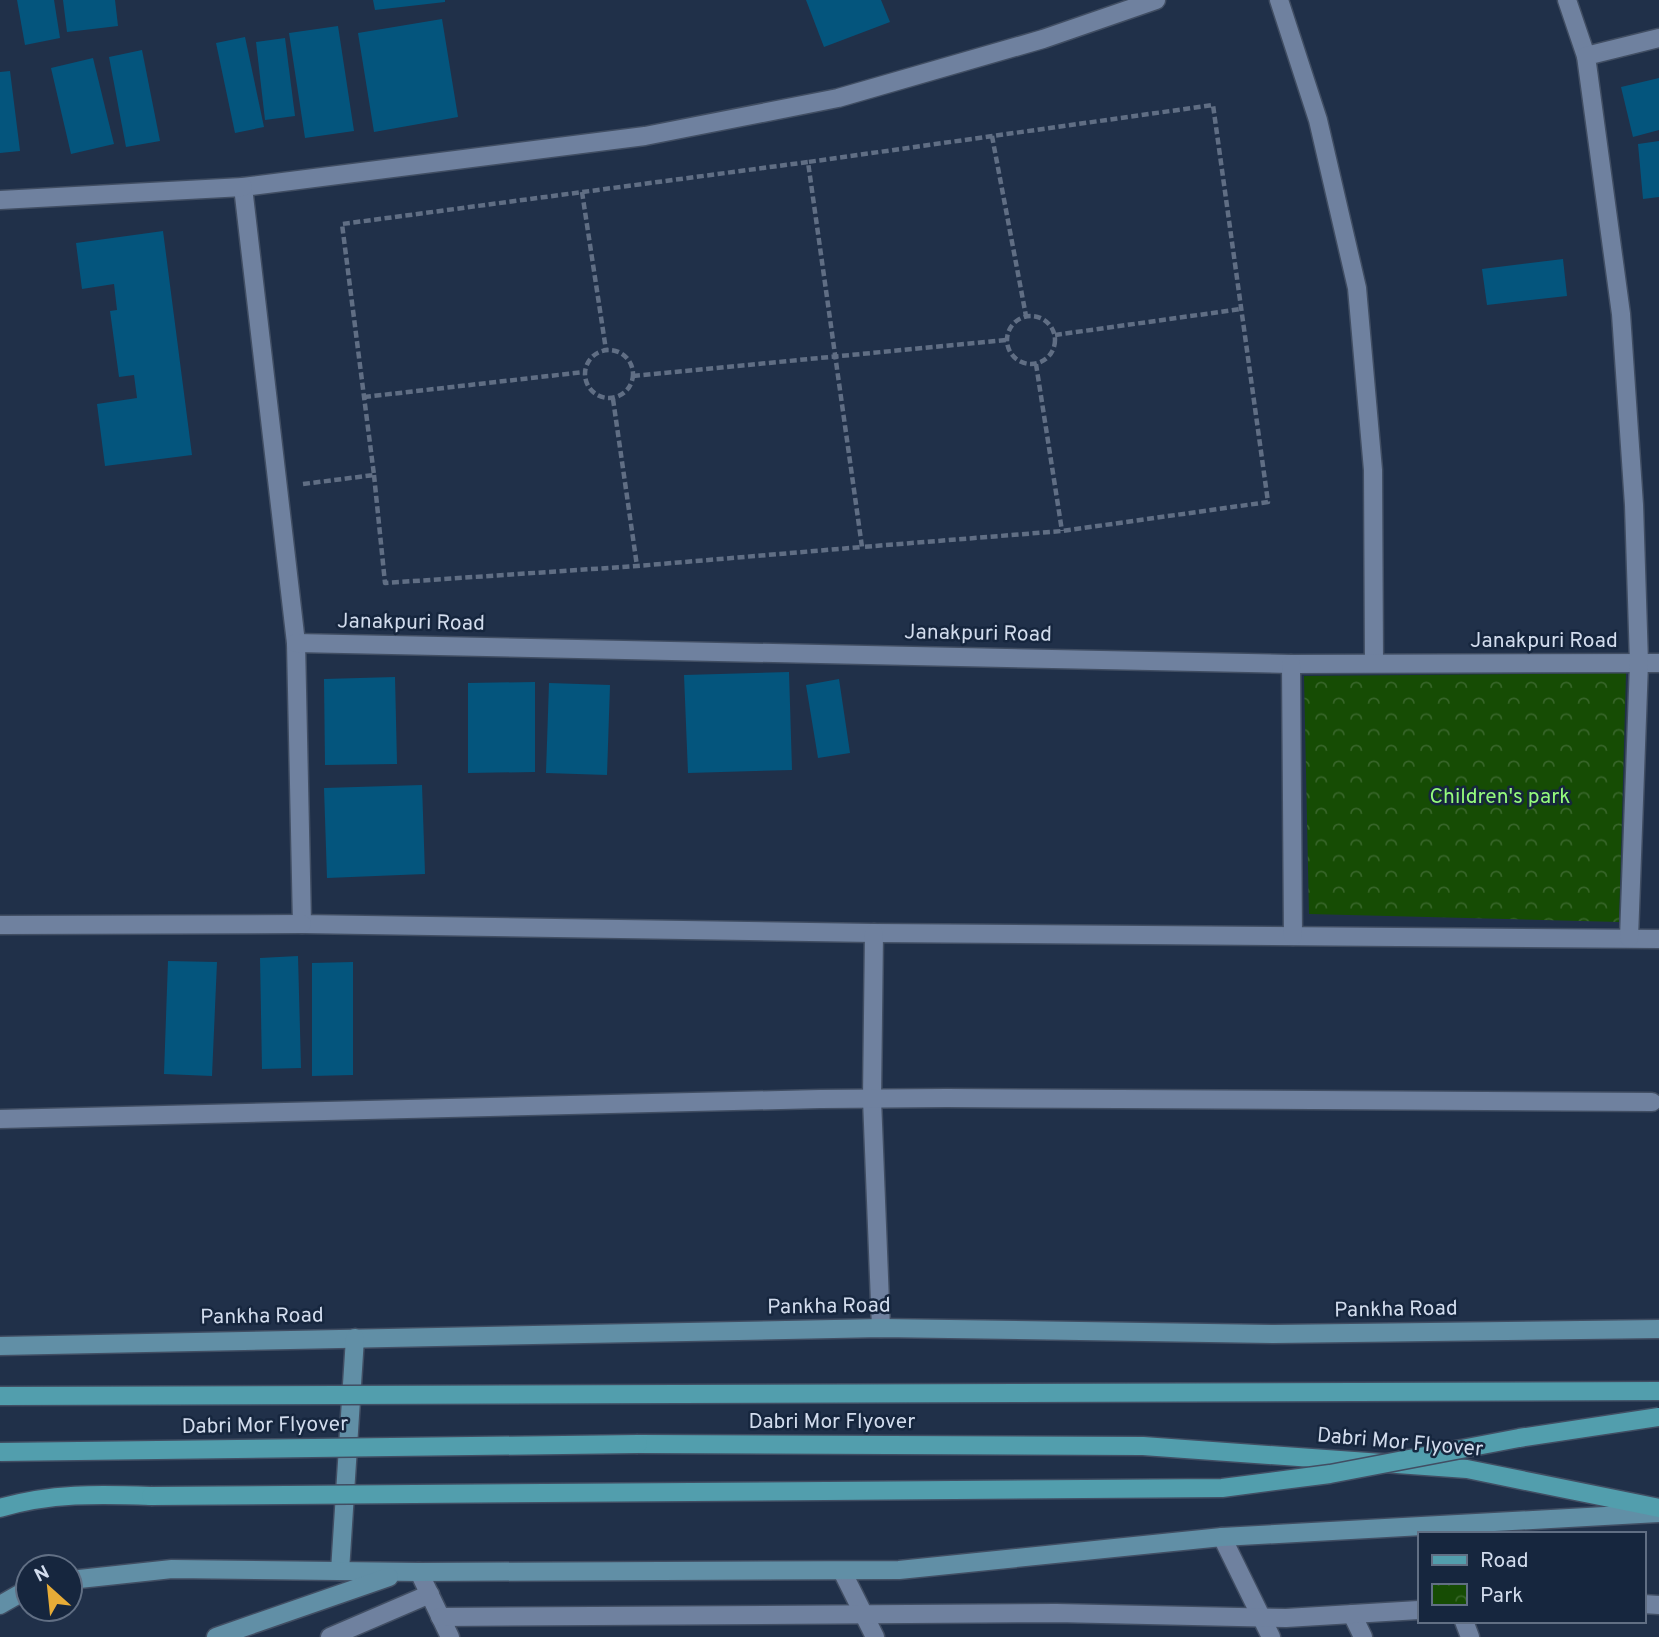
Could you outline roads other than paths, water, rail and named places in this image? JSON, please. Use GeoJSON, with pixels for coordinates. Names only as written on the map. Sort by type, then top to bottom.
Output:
{"type":"FeatureCollection","features":[{"type":"Feature","properties":{"kind":"main road","name":"Pankha Road"},"geometry":{"type":"LineString","coordinates":[[0,1346],[881,1328],[1274,1334],[1659,1329]]}},
{"type":"Feature","properties":{"kind":"main road"},"geometry":{"type":"LineString","coordinates":[[340,1572],[355,1338]]}},
{"type":"Feature","properties":{"kind":"main road","name":"Dabri Mor Flyover"},"geometry":{"type":"LineString","coordinates":[[0,1396],[1659,1391]]}},
{"type":"Feature","properties":{"kind":"main road"},"geometry":{"type":"LineString","coordinates":[[0,1508],[84,1494],[164,1496],[1222,1488],[1330,1474],[1519,1438],[1659,1417]]}},
{"type":"Feature","properties":{"kind":"main road","name":"Dabri Mor Flyover"},"geometry":{"type":"LineString","coordinates":[[0,1451],[638,1444],[1143,1446],[1467,1469],[1659,1510]]}},
{"type":"Feature","properties":{"kind":"main road"},"geometry":{"type":"LineString","coordinates":[[84,1578],[172,1569],[340,1572],[899,1570],[1222,1537],[1659,1510]]}},
{"type":"Feature","properties":{"kind":"main road"},"geometry":{"type":"LineString","coordinates":[[216,1637],[411,1572]]}},
{"type":"Feature","properties":{"kind":"street"},"geometry":{"type":"LineString","coordinates":[[0,200],[243,187],[645,136],[838,98],[1043,39],[1156,0]]}},
{"type":"Feature","properties":{"kind":"street"},"geometry":{"type":"LineString","coordinates":[[1279,0],[1318,120],[1357,288],[1373,470],[1374,663]]}},
{"type":"Feature","properties":{"kind":"street"},"geometry":{"type":"LineString","coordinates":[[1567,0],[1586,56],[1621,314],[1634,505],[1639,663],[1629,938]]}},
{"type":"Feature","properties":{"kind":"street"},"geometry":{"type":"LineString","coordinates":[[1586,56],[1659,38]]}},
{"type":"Feature","properties":{"kind":"street"},"geometry":{"type":"LineString","coordinates":[[243,187],[296,643],[302,925]]}},
{"type":"Feature","properties":{"kind":"street","name":"Janakpuri Road"},"geometry":{"type":"LineString","coordinates":[[296,643],[1291,664],[1659,663]]}},
{"type":"Feature","properties":{"kind":"street"},"geometry":{"type":"LineString","coordinates":[[1291,664],[1293,936]]}},
{"type":"Feature","properties":{"kind":"street"},"geometry":{"type":"LineString","coordinates":[[0,925],[302,925],[1659,939]]}},
{"type":"Feature","properties":{"kind":"street"},"geometry":{"type":"LineString","coordinates":[[874,933],[872,1099],[881,1328]]}},
{"type":"Feature","properties":{"kind":"street"},"geometry":{"type":"LineString","coordinates":[[0,1119],[872,1099],[1652,1102]]}},
{"type":"Feature","properties":{"kind":"street"},"geometry":{"type":"LineString","coordinates":[[1222,1537],[1270,1637]]}},
{"type":"Feature","properties":{"kind":"street"},"geometry":{"type":"LineString","coordinates":[[842,1571],[875,1637]]}},
{"type":"Feature","properties":{"kind":"street"},"geometry":{"type":"LineString","coordinates":[[411,1572],[430,1594],[450,1637]]}},
{"type":"Feature","properties":{"kind":"street"},"geometry":{"type":"LineString","coordinates":[[330,1637],[430,1594]]}},
{"type":"Feature","properties":{"kind":"street"},"geometry":{"type":"LineString","coordinates":[[440,1616],[1056,1613],[1262,1618],[1418,1610]]}},
{"type":"Feature","properties":{"kind":"street"},"geometry":{"type":"LineString","coordinates":[[1352,1614],[1363,1637]]}},
{"type":"Feature","properties":{"kind":"park label","name":"Children's park"},"geometry":{"type":"Point","coordinates":[1500,797]}}]}
